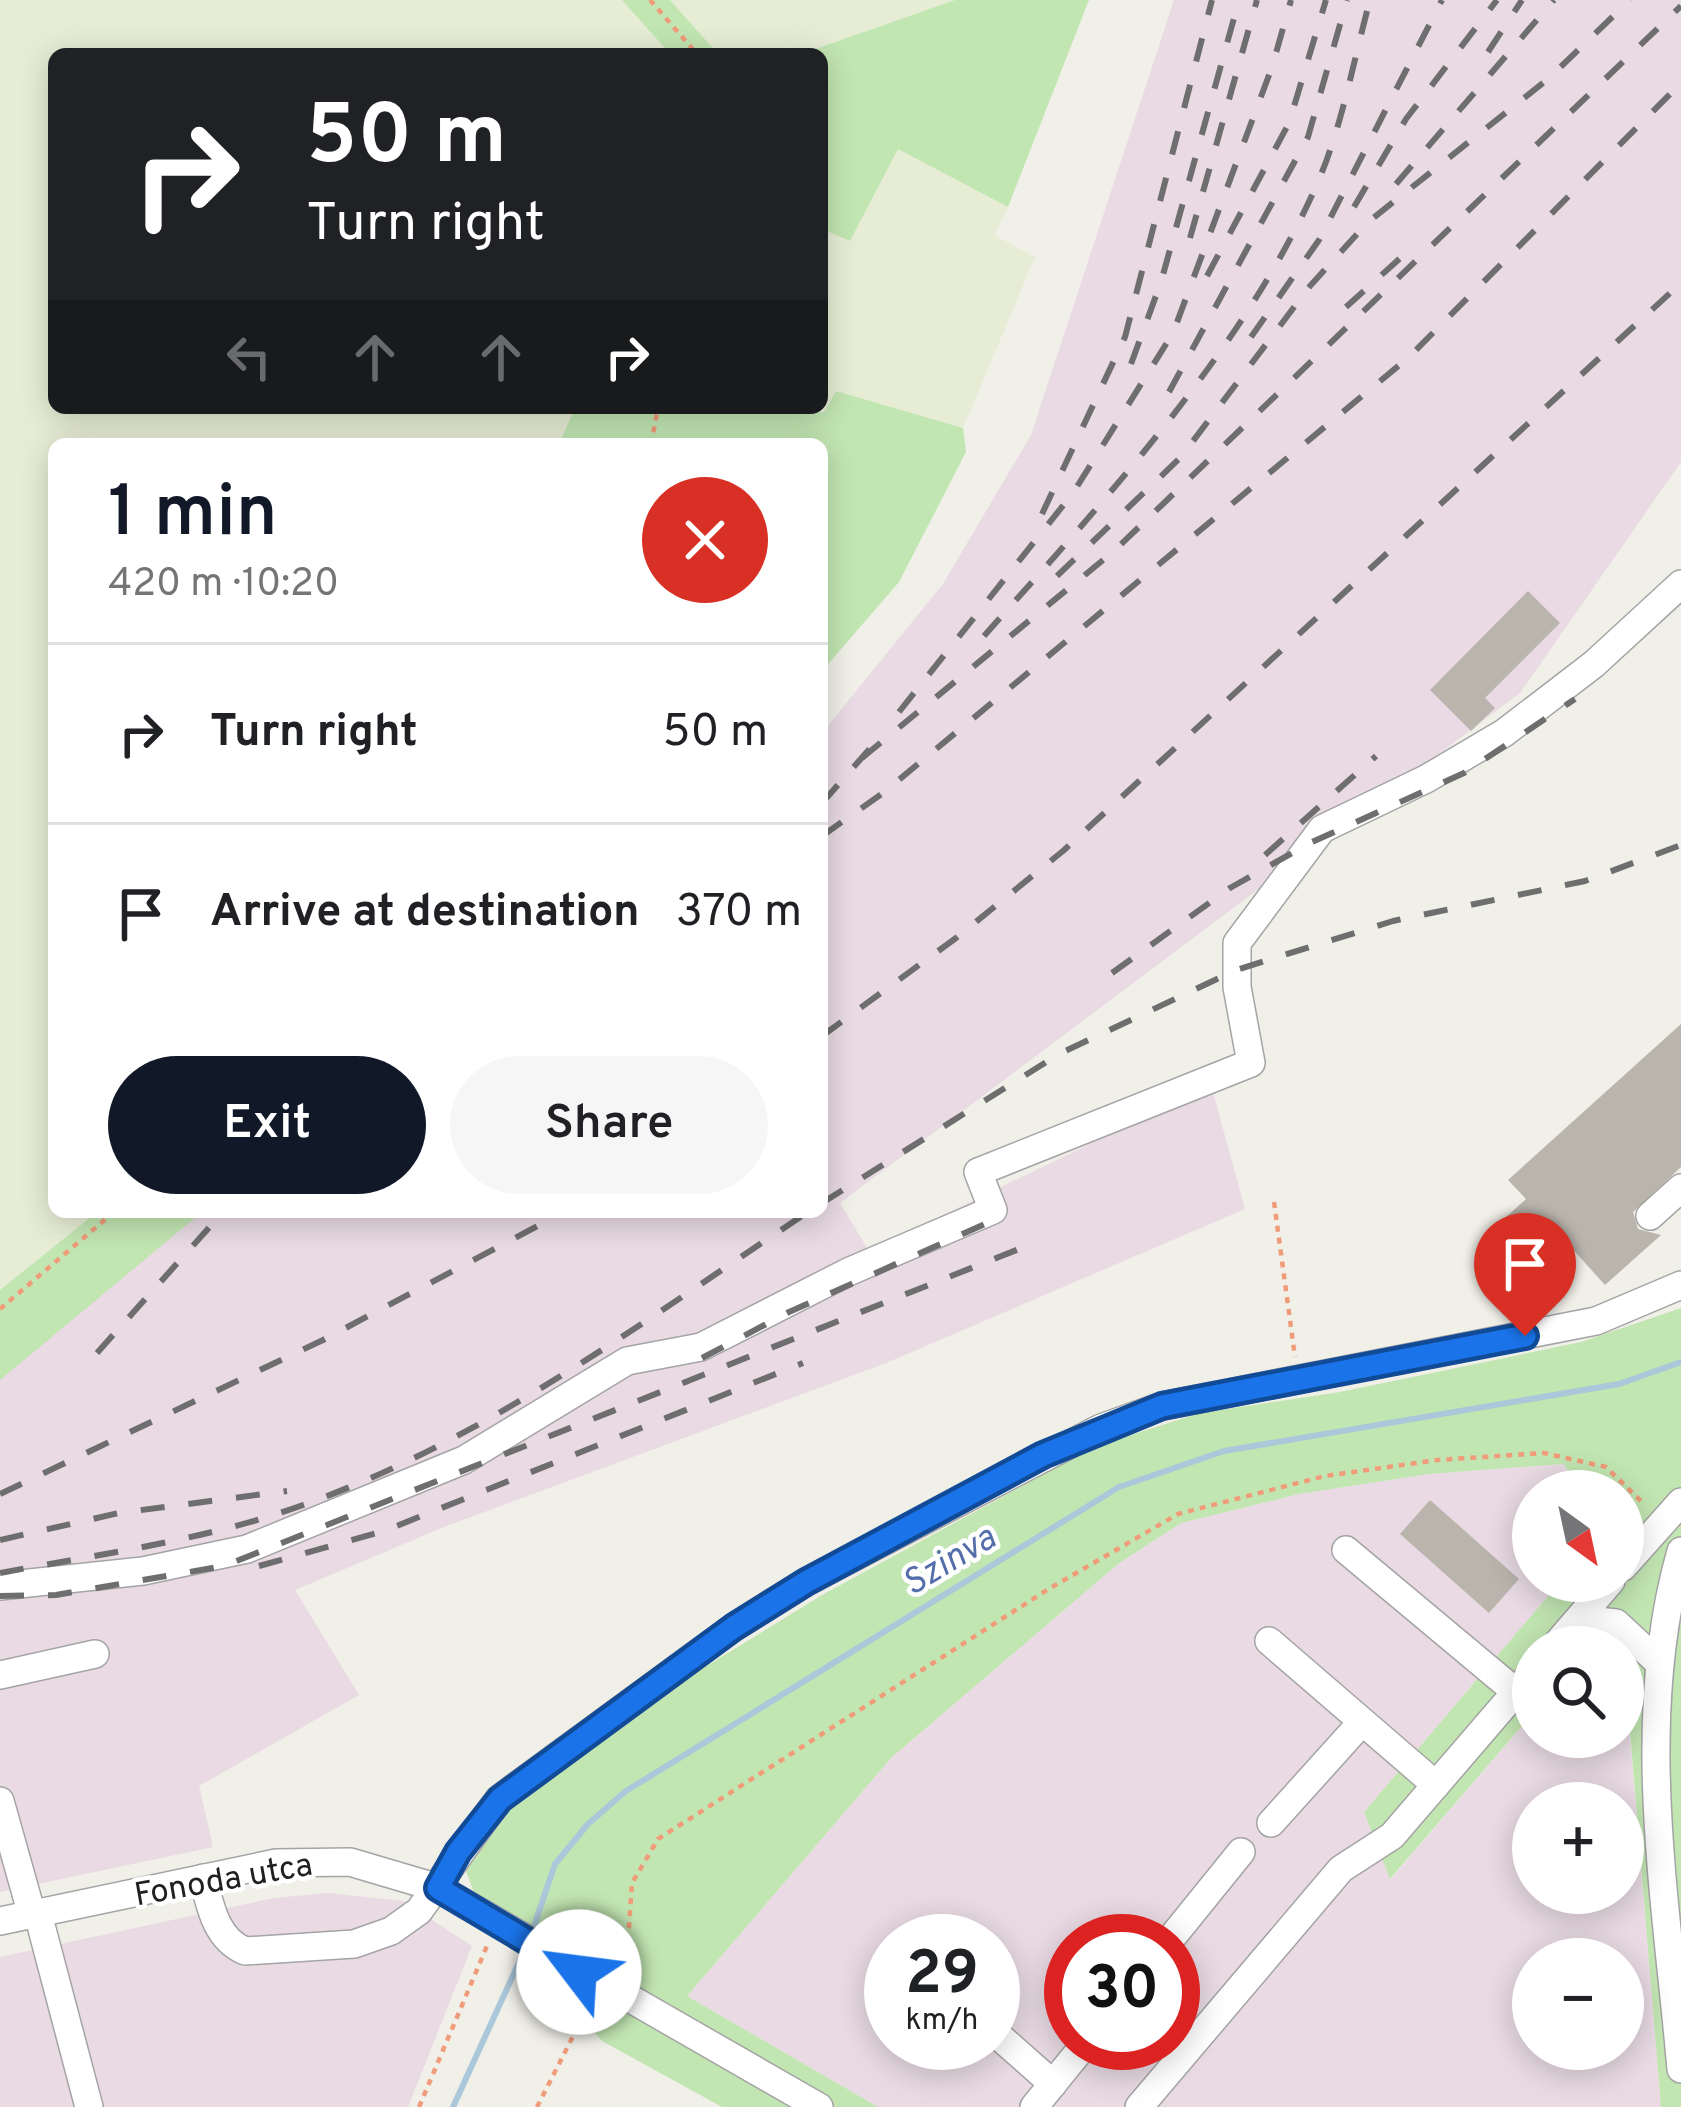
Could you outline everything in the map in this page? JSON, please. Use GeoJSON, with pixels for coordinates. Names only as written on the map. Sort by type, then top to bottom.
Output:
{"type":"FeatureCollection","features":[{"type":"Feature","properties":{"kind":"street"},"geometry":{"type":"LineString","coordinates":[[0,1586],[142,1571],[247,1549],[464,1460],[627,1361],[701,1347],[848,1271],[943,1235],[993,1210],[977,1172],[1251,1063],[1238,987],[1240,933],[1322,829],[1504,733],[1594,664],[1681,584]]}},
{"type":"Feature","properties":{"kind":"street"},"geometry":{"type":"LineString","coordinates":[[203,1878],[228,1941],[256,1952],[373,1940],[407,1921],[438,1888],[458,1852],[500,1799],[734,1627],[806,1582],[1101,1428],[1162,1406],[1596,1321],[1681,1285]]}},
{"type":"Feature","properties":{"kind":"street"},"geometry":{"type":"LineString","coordinates":[[1644,1543],[1672,1512]]}},
{"type":"Feature","properties":{"kind":"street"},"geometry":{"type":"LineString","coordinates":[[1346,1550],[1512,1673]]}},
{"type":"Feature","properties":{"kind":"street"},"geometry":{"type":"LineString","coordinates":[[1681,1551],[1658,1661],[1655,1762],[1673,1883],[1681,2068]]}},
{"type":"Feature","properties":{"kind":"street"},"geometry":{"type":"LineString","coordinates":[[1572,1626],[1593,1602]]}},
{"type":"Feature","properties":{"kind":"street"},"geometry":{"type":"LineString","coordinates":[[1579,1618],[1616,1623],[1658,1661]]}},
{"type":"Feature","properties":{"kind":"street"},"geometry":{"type":"LineString","coordinates":[[1269,1641],[1436,1785]]}},
{"type":"Feature","properties":{"kind":"street"},"geometry":{"type":"LineString","coordinates":[[0,1675],[95,1654]]}},
{"type":"Feature","properties":{"kind":"street"},"geometry":{"type":"LineString","coordinates":[[1139,2107],[1342,1869],[1377,1849],[1512,1696]]}},
{"type":"Feature","properties":{"kind":"street"},"geometry":{"type":"LineString","coordinates":[[1271,1823],[1362,1722]]}},
{"type":"Feature","properties":{"kind":"street"},"geometry":{"type":"LineString","coordinates":[[2,1816],[89,2107]]}},
{"type":"Feature","properties":{"kind":"street"},"geometry":{"type":"LineString","coordinates":[[1191,1914],[1241,1852]]}},
{"type":"Feature","properties":{"kind":"street","name":"Fonoda utca"},"geometry":{"type":"LineString","coordinates":[[0,1921],[276,1863],[327,1860],[371,1865],[438,1888],[487,1929],[558,1960],[819,2107]]}},
{"type":"Feature","properties":{"kind":"street"},"geometry":{"type":"LineString","coordinates":[[1020,2055],[1053,2084]]}},
{"type":"Feature","properties":{"kind":"street"},"geometry":{"type":"LineString","coordinates":[[1034,2107],[1064,2070]]}},
{"type":"Feature","properties":{"kind":"path"},"geometry":{"type":"LineString","coordinates":[[650,0],[692,48]]}},
{"type":"Feature","properties":{"kind":"path"},"geometry":{"type":"LineString","coordinates":[[1274,1202],[1298,1381]]}},
{"type":"Feature","properties":{"kind":"path"},"geometry":{"type":"LineString","coordinates":[[0,1310],[107,1218]]}},
{"type":"Feature","properties":{"kind":"path"},"geometry":{"type":"LineString","coordinates":[[537,2107],[629,1927],[632,1883],[658,1839],[1047,1590],[1178,1514],[1324,1476],[1437,1460],[1544,1453],[1606,1467],[1672,1512]]}},
{"type":"Feature","properties":{"kind":"path"},"geometry":{"type":"LineString","coordinates":[[419,2107],[487,1929]]}},
{"type":"Feature","properties":{"kind":"shaded area"},"geometry":{"type":"Polygon","coordinates":[[[1174,0],[1681,0],[1681,462],[1520,693],[840,1203],[869,1251],[1211,1085],[1245,1209],[886,1363],[444,1527],[295,1590],[359,1695],[199,1786],[213,1847],[0,1892],[0,1376],[177,1218],[828,1218],[828,726],[943,584],[1031,435],[1174,0]]]}},
{"type":"Feature","properties":{"kind":"shaded area"},"geometry":{"type":"Polygon","coordinates":[[[1563,1464],[1568,1470],[1512,1470],[1512,1602],[1543,1602],[1523,1626],[1512,1626],[1512,1638],[1364,1812],[1391,1879],[1512,1738],[1512,1758],[1632,1758],[1634,1782],[1512,1782],[1512,1914],[1644,1914],[1644,1904],[1661,2107],[878,2107],[687,1996],[891,1758],[1118,1564],[1181,1523],[1299,1494],[1429,1474],[1563,1464]]]}},
{"type":"Feature","properties":{"kind":"shaded area"},"geometry":{"type":"Polygon","coordinates":[[[328,1893],[403,1901],[472,1946],[408,2107],[0,2107],[0,1957],[274,1898],[328,1893]]]}},
{"type":"Feature","properties":{"kind":"green space"},"geometry":{"type":"Polygon","coordinates":[[[0,0],[622,0],[665,48],[48,48],[48,414],[572,414],[562,438],[48,438],[48,1218],[90,1218],[0,1290],[0,0]]]}},
{"type":"Feature","properties":{"kind":"green space"},"geometry":{"type":"Polygon","coordinates":[[[622,0],[670,0],[713,48],[665,48],[622,0]]]}},
{"type":"Feature","properties":{"kind":"green space"},"geometry":{"type":"Polygon","coordinates":[[[670,0],[955,0],[818,48],[713,48],[670,0]]]}},
{"type":"Feature","properties":{"kind":"green space"},"geometry":{"type":"Polygon","coordinates":[[[955,0],[1089,0],[1008,207],[898,149],[850,241],[828,232],[828,48],[818,48],[955,0]]]}},
{"type":"Feature","properties":{"kind":"green space"},"geometry":{"type":"Polygon","coordinates":[[[898,148],[1008,207],[994,235],[1035,257],[963,428],[836,391],[828,405],[828,232],[850,241],[898,148]]]}},
{"type":"Feature","properties":{"kind":"green space"},"geometry":{"type":"Polygon","coordinates":[[[836,391],[963,428],[966,452],[899,582],[828,664],[828,438],[562,438],[572,414],[828,414],[836,391]]]}},
{"type":"Feature","properties":{"kind":"green space"},"geometry":{"type":"Polygon","coordinates":[[[90,1218],[195,1218],[0,1380],[0,1290],[90,1218]]]}},
{"type":"Feature","properties":{"kind":"green space"},"geometry":{"type":"Polygon","coordinates":[[[1681,1308],[1681,2107],[1661,2107],[1644,1901],[1644,1782],[1634,1782],[1632,1758],[1644,1758],[1644,1626],[1523,1626],[1543,1602],[1644,1602],[1644,1470],[1568,1470],[1563,1464],[1429,1474],[1299,1494],[1181,1523],[1118,1564],[891,1758],[687,1996],[878,2107],[722,2107],[602,2041],[474,1893],[466,1871],[511,1808],[661,1694],[822,1595],[1096,1446],[1200,1413],[1340,1392],[1581,1342],[1681,1308]]]}},
{"type":"Feature","properties":{"kind":"green space"},"geometry":{"type":"Polygon","coordinates":[[[1512,1638],[1512,1737],[1390,1879],[1364,1812],[1512,1638]]]}},
{"type":"Feature","properties":{"kind":"building"},"geometry":{"type":"Polygon","coordinates":[[[1528,591],[1560,623],[1485,698],[1495,708],[1471,731],[1430,690],[1528,591]]]}},
{"type":"Feature","properties":{"kind":"building"},"geometry":{"type":"Polygon","coordinates":[[[1681,1024],[1681,1167],[1633,1212],[1638,1229],[1661,1235],[1605,1285],[1550,1224],[1527,1245],[1504,1219],[1526,1199],[1508,1180],[1681,1024]]]}},
{"type":"Feature","properties":{"kind":"building"},"geometry":{"type":"Polygon","coordinates":[[[1430,1500],[1512,1573],[1512,1587],[1489,1613],[1400,1534],[1430,1500]]]}},
{"type":"Feature","properties":{"kind":"waterway","name":"Szinva"},"geometry":{"type":"LineString","coordinates":[[531,1935],[555,1864],[588,1824],[626,1791],[1119,1487],[1224,1451],[1619,1384],[1681,1362]]}},
{"type":"Feature","properties":{"kind":"waterway","name":"Szinva"},"geometry":{"type":"LineString","coordinates":[[453,2107],[526,1947]]}},
{"type":"Feature","properties":{"kind":"railway"},"geometry":{"type":"LineString","coordinates":[[1042,514],[1125,337],[1212,0]]}},
{"type":"Feature","properties":{"kind":"railway"},"geometry":{"type":"LineString","coordinates":[[1131,364],[1161,282],[1239,0]]}},
{"type":"Feature","properties":{"kind":"railway"},"geometry":{"type":"LineString","coordinates":[[1190,238],[1257,0]]}},
{"type":"Feature","properties":{"kind":"railway"},"geometry":{"type":"LineString","coordinates":[[899,712],[1073,493],[1173,333],[1272,67],[1291,0]]}},
{"type":"Feature","properties":{"kind":"railway"},"geometry":{"type":"LineString","coordinates":[[1207,276],[1289,123],[1326,0]]}},
{"type":"Feature","properties":{"kind":"railway"},"geometry":{"type":"LineString","coordinates":[[1169,392],[1308,137],[1347,0]]}},
{"type":"Feature","properties":{"kind":"railway"},"geometry":{"type":"LineString","coordinates":[[984,636],[1170,418],[1254,300],[1320,177],[1370,0]]}},
{"type":"Feature","properties":{"kind":"railway"},"geometry":{"type":"LineString","coordinates":[[1251,337],[1319,240],[1442,0]]}},
{"type":"Feature","properties":{"kind":"railway"},"geometry":{"type":"LineString","coordinates":[[1354,207],[1406,119],[1497,0]]}},
{"type":"Feature","properties":{"kind":"railway"},"geometry":{"type":"LineString","coordinates":[[1488,52],[1522,0]]}},
{"type":"Feature","properties":{"kind":"railway"},"geometry":{"type":"LineString","coordinates":[[1396,184],[1554,0]]}},
{"type":"Feature","properties":{"kind":"railway"},"geometry":{"type":"LineString","coordinates":[[1057,576],[1181,457],[1310,286],[1367,223],[1548,79],[1630,0]]}},
{"type":"Feature","properties":{"kind":"railway"},"geometry":{"type":"LineString","coordinates":[[862,758],[1114,551],[1681,6]]}},
{"type":"Feature","properties":{"kind":"railway"},"geometry":{"type":"LineString","coordinates":[[828,832],[883,793],[1408,358],[1681,83]]}},
{"type":"Feature","properties":{"kind":"railway"},"geometry":{"type":"LineString","coordinates":[[1346,307],[1417,243]]}},
{"type":"Feature","properties":{"kind":"railway"},"geometry":{"type":"LineString","coordinates":[[828,1032],[956,938],[1063,851],[1681,283]]}},
{"type":"Feature","properties":{"kind":"railway"},"geometry":{"type":"LineString","coordinates":[[1112,973],[1230,888],[1310,843],[1464,773],[1575,699]]}},
{"type":"Feature","properties":{"kind":"railway"},"geometry":{"type":"LineString","coordinates":[[828,796],[873,745]]}},
{"type":"Feature","properties":{"kind":"railway"},"geometry":{"type":"LineString","coordinates":[[1265,855],[1376,756]]}},
{"type":"Feature","properties":{"kind":"railway"},"geometry":{"type":"LineString","coordinates":[[828,1199],[1059,1054],[1236,970],[1393,921],[1585,881],[1681,845]]}},
{"type":"Feature","properties":{"kind":"railway"},"geometry":{"type":"LineString","coordinates":[[702,1358],[789,1312],[1005,1215]]}},
{"type":"Feature","properties":{"kind":"railway"},"geometry":{"type":"LineString","coordinates":[[97,1353],[218,1218]]}},
{"type":"Feature","properties":{"kind":"railway"},"geometry":{"type":"LineString","coordinates":[[0,1494],[323,1340],[553,1218]]}},
{"type":"Feature","properties":{"kind":"railway"},"geometry":{"type":"LineString","coordinates":[[0,1573],[229,1528],[371,1478],[564,1374],[799,1218]]}},
{"type":"Feature","properties":{"kind":"railway"},"geometry":{"type":"LineString","coordinates":[[0,1596],[56,1595],[224,1566],[1019,1249]]}},
{"type":"Feature","properties":{"kind":"railway"},"geometry":{"type":"LineString","coordinates":[[259,1566],[384,1531],[803,1363]]}},
{"type":"Feature","properties":{"kind":"railway"},"geometry":{"type":"LineString","coordinates":[[0,1540],[119,1513],[287,1491]]}},
{"type":"Feature","properties":{"kind":"route"},"geometry":{"type":"LineString","coordinates":[[579,1972],[438,1888],[458,1852],[500,1799],[734,1627],[806,1582],[1101,1428],[1162,1406],[1525,1336]]}}]}
